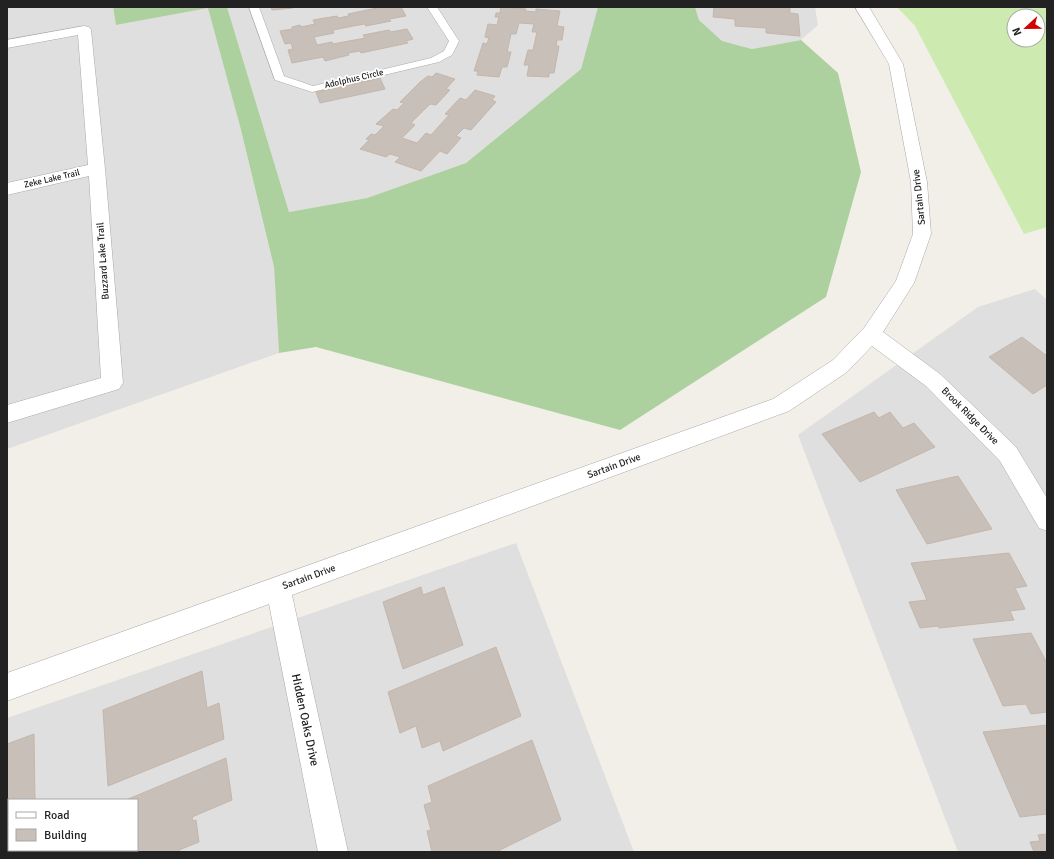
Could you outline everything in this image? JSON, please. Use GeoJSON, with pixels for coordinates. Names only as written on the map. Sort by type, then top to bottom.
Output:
{"type":"FeatureCollection","features":[{"type":"Feature","properties":{"kind":"street","name":"Sartain Drive"},"geometry":{"type":"LineString","coordinates":[[7,687],[781,405],[840,366],[871,334],[905,283],[922,234],[919,182],[896,64],[862,7]]}},
{"type":"Feature","properties":{"kind":"street","name":"Buzzard Lake Trail"},"geometry":{"type":"LineString","coordinates":[[7,44],[84,30],[112,383],[7,414]]}},
{"type":"Feature","properties":{"kind":"street","name":"Zeke Lake Trail"},"geometry":{"type":"LineString","coordinates":[[7,189],[96,169]]}},
{"type":"Feature","properties":{"kind":"street","name":"Brook Ridge Drive"},"geometry":{"type":"LineString","coordinates":[[871,334],[933,380],[1008,454],[1047,520]]}},
{"type":"Feature","properties":{"kind":"street","name":"Hidden Oaks Drive"},"geometry":{"type":"LineString","coordinates":[[278,588],[333,852]]}},
{"type":"Feature","properties":{"kind":"lane","name":"Adolphus Circle"},"geometry":{"type":"LineString","coordinates":[[254,7],[279,78],[312,89],[435,60],[448,53],[454,41],[432,7]]}},
{"type":"Feature","properties":{"kind":"shaded area"},"geometry":{"type":"Polygon","coordinates":[[[7,7],[113,7],[116,25],[208,7],[241,130],[274,267],[279,353],[7,449],[7,7]]]}},
{"type":"Feature","properties":{"kind":"shaded area"},"geometry":{"type":"Polygon","coordinates":[[[227,7],[598,8],[581,69],[466,163],[367,198],[289,212],[227,7]]]}},
{"type":"Feature","properties":{"kind":"shaded area"},"geometry":{"type":"Polygon","coordinates":[[[695,7],[815,7],[818,25],[801,40],[752,49],[721,41],[699,20],[695,7]]]}},
{"type":"Feature","properties":{"kind":"shaded area"},"geometry":{"type":"Polygon","coordinates":[[[1035,289],[1047,300],[1047,852],[958,852],[798,435],[978,307],[1035,289]]]}},
{"type":"Feature","properties":{"kind":"shaded area"},"geometry":{"type":"Polygon","coordinates":[[[516,543],[634,852],[7,852],[7,718],[516,543]]]}},
{"type":"Feature","properties":{"kind":"green space"},"geometry":{"type":"Polygon","coordinates":[[[113,7],[227,7],[289,212],[367,198],[466,163],[581,69],[598,7],[695,7],[699,20],[722,41],[752,49],[801,40],[838,73],[861,172],[826,297],[620,430],[316,347],[279,353],[274,267],[241,130],[208,8],[116,25],[113,7]]]}},
{"type":"Feature","properties":{"kind":"green space"},"geometry":{"type":"Polygon","coordinates":[[[897,7],[1047,7],[1047,227],[1024,234],[915,26],[897,7]]]}},
{"type":"Feature","properties":{"kind":"building"},"geometry":{"type":"Polygon","coordinates":[[[271,7],[293,7],[293,8],[272,10],[271,7]]]}},
{"type":"Feature","properties":{"kind":"building"},"geometry":{"type":"Polygon","coordinates":[[[382,7],[401,7],[406,16],[389,19],[391,21],[366,26],[364,24],[333,30],[334,33],[314,37],[317,45],[332,42],[333,44],[365,38],[363,35],[389,30],[391,32],[407,29],[413,39],[406,41],[408,43],[361,53],[360,51],[348,53],[349,55],[325,61],[323,57],[292,63],[288,50],[293,49],[291,43],[285,44],[280,31],[292,29],[292,27],[300,25],[301,27],[315,24],[313,20],[337,16],[338,18],[349,16],[348,14],[382,7]]]}},
{"type":"Feature","properties":{"kind":"building"},"geometry":{"type":"Polygon","coordinates":[[[501,7],[526,9],[525,11],[536,12],[536,9],[560,11],[557,26],[564,27],[562,40],[557,40],[556,46],[559,46],[554,73],[549,73],[549,77],[527,76],[529,65],[524,65],[528,50],[533,50],[537,32],[532,32],[534,24],[519,23],[516,34],[511,34],[507,52],[511,52],[507,67],[502,67],[499,77],[477,75],[478,71],[474,71],[483,43],[487,44],[489,38],[485,37],[488,24],[497,25],[499,17],[495,17],[496,13],[500,13],[501,7]]]}},
{"type":"Feature","properties":{"kind":"building"},"geometry":{"type":"Polygon","coordinates":[[[711,7],[790,7],[790,13],[798,14],[800,36],[766,33],[766,28],[735,26],[735,19],[713,17],[714,8],[711,7]]]}},
{"type":"Feature","properties":{"kind":"building"},"geometry":{"type":"Polygon","coordinates":[[[436,73],[455,79],[446,89],[450,90],[436,105],[430,104],[411,123],[415,125],[402,138],[417,143],[426,133],[431,135],[449,115],[445,114],[460,98],[466,100],[475,90],[495,96],[492,100],[496,102],[471,130],[464,128],[456,136],[461,138],[447,154],[440,151],[421,171],[395,162],[400,157],[390,154],[386,157],[360,149],[369,140],[366,139],[371,134],[375,135],[384,126],[376,124],[393,109],[397,110],[404,103],[400,102],[420,82],[428,76],[432,77],[436,73]]]}},
{"type":"Feature","properties":{"kind":"building"},"geometry":{"type":"Polygon","coordinates":[[[380,78],[385,89],[320,103],[316,92],[380,78]]]}},
{"type":"Feature","properties":{"kind":"building"},"geometry":{"type":"Polygon","coordinates":[[[1022,337],[1047,356],[1047,385],[1033,394],[989,357],[1022,337]]]}},
{"type":"Feature","properties":{"kind":"building"},"geometry":{"type":"Polygon","coordinates":[[[874,412],[879,418],[890,412],[903,428],[914,423],[935,447],[860,482],[822,434],[874,412]]]}},
{"type":"Feature","properties":{"kind":"building"},"geometry":{"type":"Polygon","coordinates":[[[958,476],[992,529],[927,544],[896,490],[958,476]]]}},
{"type":"Feature","properties":{"kind":"building"},"geometry":{"type":"Polygon","coordinates":[[[1009,553],[1027,586],[1015,588],[1025,609],[1010,611],[1014,620],[939,628],[938,626],[920,628],[909,602],[927,600],[911,563],[1009,553]]]}},
{"type":"Feature","properties":{"kind":"building"},"geometry":{"type":"Polygon","coordinates":[[[421,587],[423,595],[444,587],[463,645],[403,669],[383,602],[421,587]]]}},
{"type":"Feature","properties":{"kind":"building"},"geometry":{"type":"Polygon","coordinates":[[[1031,633],[1047,663],[1047,712],[1031,714],[1026,704],[1003,706],[973,639],[1031,633]]]}},
{"type":"Feature","properties":{"kind":"building"},"geometry":{"type":"Polygon","coordinates":[[[496,647],[521,716],[443,751],[440,741],[422,748],[416,726],[400,733],[388,692],[496,647]]]}},
{"type":"Feature","properties":{"kind":"building"},"geometry":{"type":"Polygon","coordinates":[[[202,671],[207,708],[219,703],[224,739],[108,786],[103,710],[202,671]]]}},
{"type":"Feature","properties":{"kind":"building"},"geometry":{"type":"Polygon","coordinates":[[[1047,725],[1047,814],[1020,817],[983,732],[1047,725]]]}},
{"type":"Feature","properties":{"kind":"building"},"geometry":{"type":"Polygon","coordinates":[[[34,734],[35,799],[8,799],[7,827],[7,744],[34,734]]]}},
{"type":"Feature","properties":{"kind":"building"},"geometry":{"type":"Polygon","coordinates":[[[532,740],[561,820],[496,852],[432,852],[427,831],[431,830],[424,805],[432,802],[428,786],[532,740]]]}},
{"type":"Feature","properties":{"kind":"building"},"geometry":{"type":"Polygon","coordinates":[[[226,758],[232,800],[192,817],[193,821],[196,820],[199,842],[179,850],[180,852],[112,852],[138,851],[138,799],[128,799],[226,758]]]}},
{"type":"Feature","properties":{"kind":"building"},"geometry":{"type":"Polygon","coordinates":[[[1047,834],[1047,852],[1034,852],[1030,842],[1040,841],[1038,835],[1047,834]]]}},
{"type":"Feature","properties":{"kind":"building"},"geometry":{"type":"Polygon","coordinates":[[[7,850],[43,851],[43,852],[7,852],[7,850]]]}}]}
